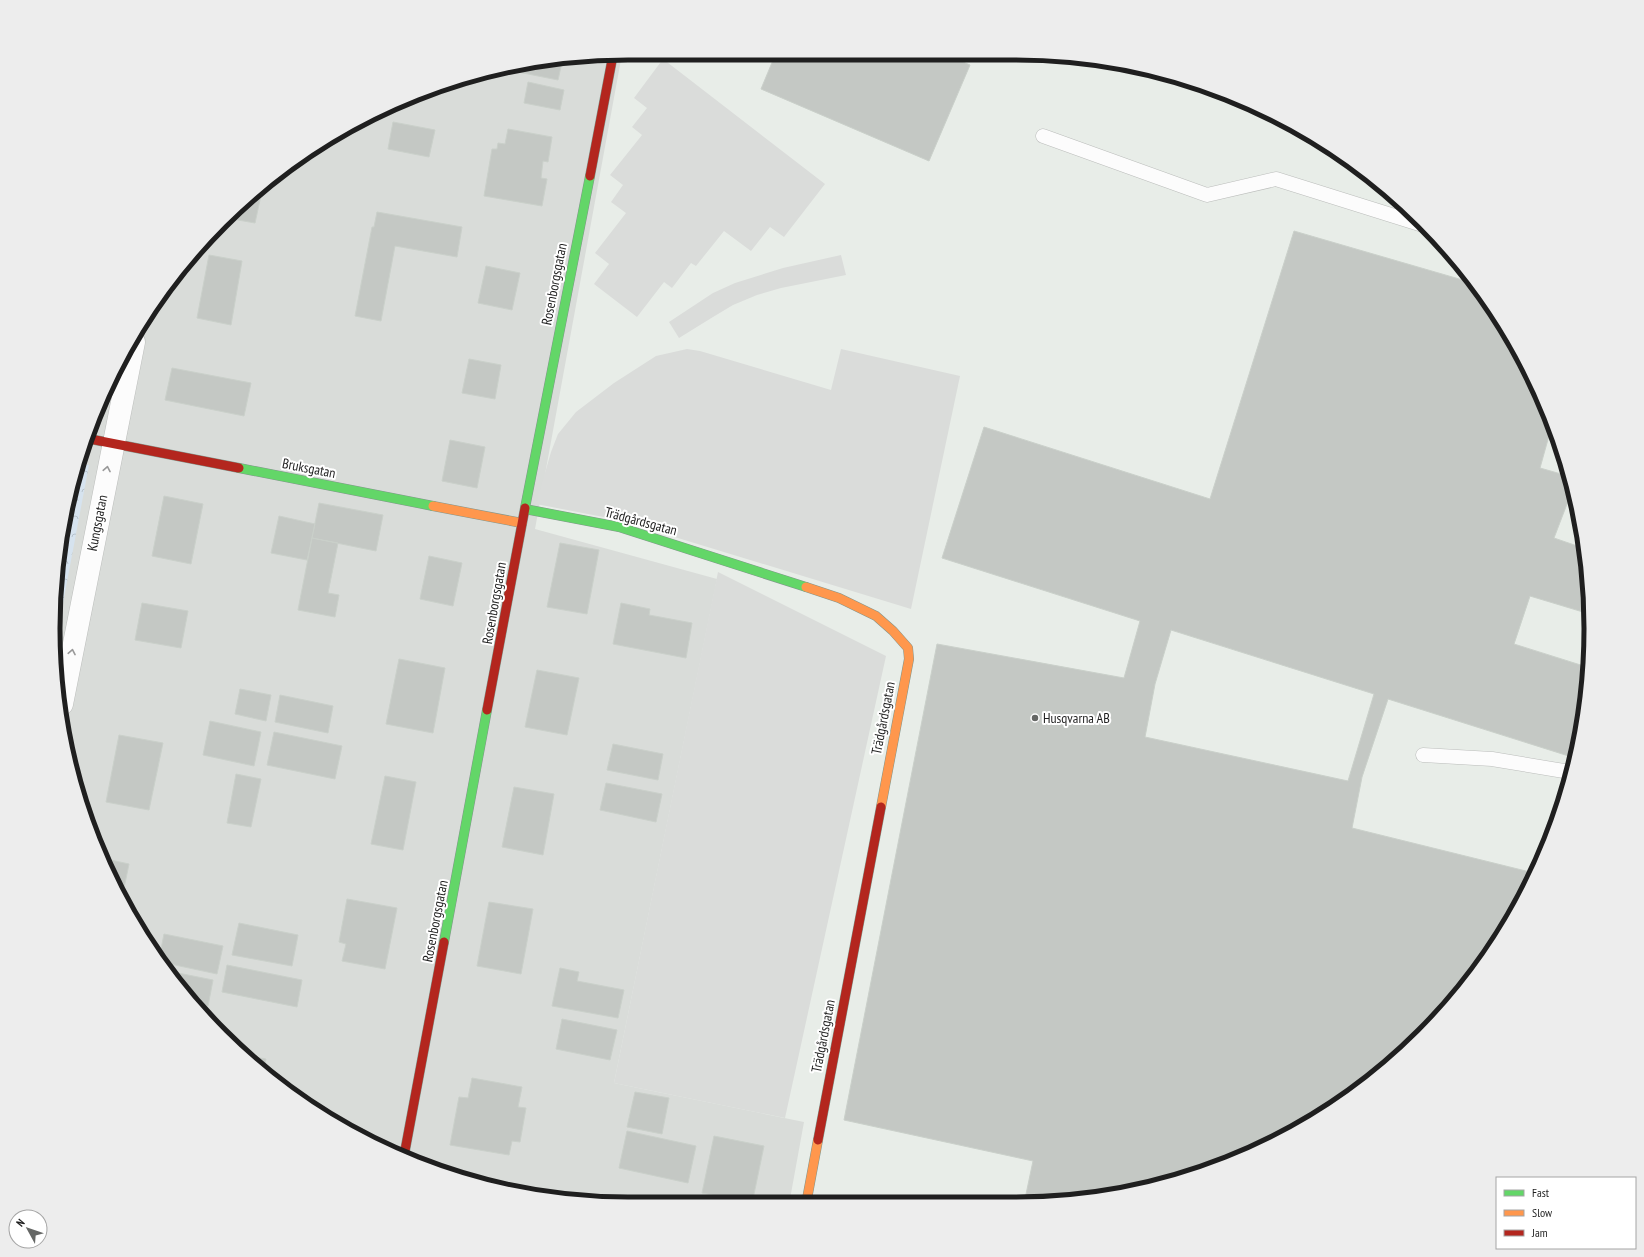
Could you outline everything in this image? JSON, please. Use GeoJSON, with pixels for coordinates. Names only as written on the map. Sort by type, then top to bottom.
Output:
{"type":"FeatureCollection","features":[{"type":"Feature","properties":{"kind":"street","name":"Rosenborgsgatan"},"geometry":{"type":"LineString","coordinates":[[405,1151],[522,524],[612,60]]}},
{"type":"Feature","properties":{"kind":"street","name":"Kungsgatan"},"geometry":{"type":"LineString","coordinates":[[64,694],[112,444],[132,352]]}},
{"type":"Feature","properties":{"kind":"street","name":"Bruksgatan"},"geometry":{"type":"LineString","coordinates":[[92,440],[522,524]]}},
{"type":"Feature","properties":{"kind":"street","name":"Trädgårdsgatan"},"geometry":{"type":"LineString","coordinates":[[525,509],[619,527],[839,598],[876,616],[893,631],[908,648],[908,666],[807,1197]]}},
{"type":"Feature","properties":{"kind":"lane"},"geometry":{"type":"LineString","coordinates":[[1043,136],[1207,195],[1276,179],[1411,221]]}},
{"type":"Feature","properties":{"kind":"lane"},"geometry":{"type":"LineString","coordinates":[[1423,755],[1492,759],[1566,771]]}},
{"type":"Feature","properties":{"kind":"shaded area"},"geometry":{"type":"Polygon","coordinates":[[[621,60],[535,529],[717,579],[614,1083],[804,1122],[790,1197],[628,1197],[591,1196],[554,1192],[481,1178],[411,1154],[344,1121],[282,1080],[254,1056],[201,1003],[177,975],[136,913],[103,846],[90,811],[79,776],[65,703],[61,666],[61,591],[65,554],[79,481],[103,411],[119,377],[136,344],[177,282],[201,254],[254,201],[282,177],[344,136],[411,103],[446,90],[481,79],[518,71],[591,61],[621,60]]]}},
{"type":"Feature","properties":{"kind":"shaded area"},"geometry":{"type":"Polygon","coordinates":[[[662,60],[664,60],[825,184],[784,237],[770,227],[751,251],[724,231],[696,266],[691,263],[672,288],[664,282],[637,317],[594,284],[609,264],[595,253],[626,213],[611,202],[623,185],[610,175],[642,135],[632,127],[647,108],[634,98],[662,60]]]}},
{"type":"Feature","properties":{"kind":"shaded area"},"geometry":{"type":"Polygon","coordinates":[[[841,255],[846,275],[781,288],[757,295],[733,305],[679,338],[669,322],[713,293],[735,283],[783,268],[841,255]]]}},
{"type":"Feature","properties":{"kind":"shaded area"},"geometry":{"type":"Polygon","coordinates":[[[687,349],[700,351],[831,390],[841,349],[960,376],[911,609],[619,520],[536,504],[551,452],[558,434],[576,412],[614,383],[656,356],[687,349]]]}},
{"type":"Feature","properties":{"kind":"shaded area"},"geometry":{"type":"Polygon","coordinates":[[[718,572],[886,656],[785,1118],[614,1083],[718,572]]]}},
{"type":"Feature","properties":{"kind":"green space"},"geometry":{"type":"Polygon","coordinates":[[[84,464],[89,465],[60,617],[61,591],[71,518],[84,464]]]}},
{"type":"Feature","properties":{"kind":"building"},"geometry":{"type":"Polygon","coordinates":[[[773,60],[959,60],[970,65],[929,161],[761,89],[773,60]]]}},
{"type":"Feature","properties":{"kind":"building"},"geometry":{"type":"Polygon","coordinates":[[[562,64],[558,80],[518,71],[562,64]]]}},
{"type":"Feature","properties":{"kind":"building"},"geometry":{"type":"Polygon","coordinates":[[[528,82],[564,90],[560,110],[524,103],[528,82]]]}},
{"type":"Feature","properties":{"kind":"building"},"geometry":{"type":"Polygon","coordinates":[[[393,122],[435,130],[429,157],[388,149],[393,122]]]}},
{"type":"Feature","properties":{"kind":"building"},"geometry":{"type":"Polygon","coordinates":[[[508,129],[552,137],[548,162],[543,161],[541,178],[547,179],[542,206],[484,196],[492,149],[497,149],[498,143],[505,144],[508,129]]]}},
{"type":"Feature","properties":{"kind":"building"},"geometry":{"type":"Polygon","coordinates":[[[261,195],[255,223],[235,219],[261,195]]]}},
{"type":"Feature","properties":{"kind":"building"},"geometry":{"type":"Polygon","coordinates":[[[377,212],[462,227],[457,257],[395,246],[381,321],[355,316],[372,227],[374,227],[377,212]]]}},
{"type":"Feature","properties":{"kind":"building","name":"Husqvarna AB"},"geometry":{"type":"Polygon","coordinates":[[[1294,231],[1466,281],[1508,344],[1541,411],[1550,434],[1540,468],[1563,475],[1569,499],[1554,538],[1578,546],[1579,554],[1583,591],[1583,612],[1530,596],[1514,644],[1583,666],[1579,703],[1569,756],[1388,699],[1362,777],[1352,828],[1529,872],[1508,913],[1467,975],[1443,1003],[1390,1056],[1362,1080],[1300,1121],[1233,1154],[1198,1167],[1163,1178],[1090,1192],[1053,1196],[1025,1197],[1033,1161],[844,1120],[937,644],[1124,678],[1140,621],[942,558],[984,427],[1210,499],[1294,231]],[[1171,630],[1155,684],[1145,737],[1348,781],[1374,694],[1171,630]]]}},
{"type":"Feature","properties":{"kind":"building"},"geometry":{"type":"Polygon","coordinates":[[[209,255],[242,261],[231,325],[197,318],[209,255]]]}},
{"type":"Feature","properties":{"kind":"building"},"geometry":{"type":"Polygon","coordinates":[[[486,266],[520,273],[512,310],[478,303],[486,266]]]}},
{"type":"Feature","properties":{"kind":"building"},"geometry":{"type":"Polygon","coordinates":[[[469,359],[501,365],[495,399],[462,393],[469,359]]]}},
{"type":"Feature","properties":{"kind":"building"},"geometry":{"type":"Polygon","coordinates":[[[172,368],[251,383],[244,416],[165,400],[172,368]]]}},
{"type":"Feature","properties":{"kind":"building"},"geometry":{"type":"Polygon","coordinates":[[[450,440],[485,447],[477,488],[442,481],[450,440]]]}},
{"type":"Feature","properties":{"kind":"building"},"geometry":{"type":"Polygon","coordinates":[[[164,496],[203,504],[191,564],[152,556],[164,496]]]}},
{"type":"Feature","properties":{"kind":"building"},"geometry":{"type":"Polygon","coordinates":[[[319,503],[383,515],[376,551],[312,538],[319,503]]]}},
{"type":"Feature","properties":{"kind":"building"},"geometry":{"type":"Polygon","coordinates":[[[279,516],[315,524],[307,560],[271,553],[279,516]]]}},
{"type":"Feature","properties":{"kind":"building"},"geometry":{"type":"Polygon","coordinates":[[[312,538],[338,543],[328,593],[339,595],[335,617],[298,610],[312,538]]]}},
{"type":"Feature","properties":{"kind":"building"},"geometry":{"type":"Polygon","coordinates":[[[560,543],[599,550],[587,614],[547,607],[560,543]]]}},
{"type":"Feature","properties":{"kind":"building"},"geometry":{"type":"Polygon","coordinates":[[[429,556],[462,563],[453,606],[420,599],[429,556]]]}},
{"type":"Feature","properties":{"kind":"building"},"geometry":{"type":"Polygon","coordinates":[[[142,603],[188,611],[181,648],[135,640],[142,603]]]}},
{"type":"Feature","properties":{"kind":"building"},"geometry":{"type":"Polygon","coordinates":[[[621,603],[650,609],[649,615],[692,623],[686,658],[613,644],[621,603]]]}},
{"type":"Feature","properties":{"kind":"building"},"geometry":{"type":"Polygon","coordinates":[[[399,659],[445,668],[433,733],[386,724],[399,659]]]}},
{"type":"Feature","properties":{"kind":"building"},"geometry":{"type":"Polygon","coordinates":[[[537,670],[579,678],[567,735],[525,727],[537,670]]]}},
{"type":"Feature","properties":{"kind":"building"},"geometry":{"type":"Polygon","coordinates":[[[240,689],[271,695],[266,721],[235,714],[240,689]]]}},
{"type":"Feature","properties":{"kind":"building"},"geometry":{"type":"Polygon","coordinates":[[[280,695],[333,706],[328,733],[275,722],[280,695]]]}},
{"type":"Feature","properties":{"kind":"building"},"geometry":{"type":"Polygon","coordinates":[[[210,721],[261,732],[254,766],[203,755],[210,721]]]}},
{"type":"Feature","properties":{"kind":"building"},"geometry":{"type":"Polygon","coordinates":[[[274,732],[342,746],[335,779],[267,765],[274,732]]]}},
{"type":"Feature","properties":{"kind":"building"},"geometry":{"type":"Polygon","coordinates":[[[119,735],[163,743],[149,810],[106,802],[119,735]]]}},
{"type":"Feature","properties":{"kind":"building"},"geometry":{"type":"Polygon","coordinates":[[[613,744],[663,754],[658,780],[607,770],[613,744]]]}},
{"type":"Feature","properties":{"kind":"building"},"geometry":{"type":"Polygon","coordinates":[[[236,774],[261,779],[251,827],[227,823],[236,774]]]}},
{"type":"Feature","properties":{"kind":"building"},"geometry":{"type":"Polygon","coordinates":[[[385,776],[416,782],[403,850],[371,844],[385,776]]]}},
{"type":"Feature","properties":{"kind":"building"},"geometry":{"type":"Polygon","coordinates":[[[606,783],[662,794],[656,822],[600,810],[606,783]]]}},
{"type":"Feature","properties":{"kind":"building"},"geometry":{"type":"Polygon","coordinates":[[[514,787],[554,794],[543,855],[502,847],[514,787]]]}},
{"type":"Feature","properties":{"kind":"building"},"geometry":{"type":"Polygon","coordinates":[[[109,860],[129,864],[124,889],[109,860]]]}},
{"type":"Feature","properties":{"kind":"building"},"geometry":{"type":"Polygon","coordinates":[[[347,899],[397,908],[385,969],[342,961],[346,944],[339,942],[347,899]]]}},
{"type":"Feature","properties":{"kind":"building"},"geometry":{"type":"Polygon","coordinates":[[[489,902],[533,909],[521,974],[477,966],[489,902]]]}},
{"type":"Feature","properties":{"kind":"building"},"geometry":{"type":"Polygon","coordinates":[[[239,923],[298,935],[292,966],[232,955],[239,923]]]}},
{"type":"Feature","properties":{"kind":"building"},"geometry":{"type":"Polygon","coordinates":[[[164,934],[223,946],[217,974],[169,964],[161,951],[164,934]]]}},
{"type":"Feature","properties":{"kind":"building"},"geometry":{"type":"Polygon","coordinates":[[[227,965],[302,980],[297,1007],[222,992],[227,965]]]}},
{"type":"Feature","properties":{"kind":"building"},"geometry":{"type":"Polygon","coordinates":[[[560,968],[579,972],[577,981],[624,990],[618,1018],[552,1006],[560,968]]]}},
{"type":"Feature","properties":{"kind":"building"},"geometry":{"type":"Polygon","coordinates":[[[175,972],[213,980],[208,1006],[203,1005],[175,972]]]}},
{"type":"Feature","properties":{"kind":"building"},"geometry":{"type":"Polygon","coordinates":[[[562,1019],[617,1030],[610,1060],[556,1049],[562,1019]]]}},
{"type":"Feature","properties":{"kind":"building"},"geometry":{"type":"Polygon","coordinates":[[[255,1057],[266,1059],[265,1065],[255,1057]]]}},
{"type":"Feature","properties":{"kind":"building"},"geometry":{"type":"Polygon","coordinates":[[[472,1078],[522,1087],[518,1107],[526,1108],[520,1142],[512,1141],[509,1155],[450,1145],[459,1097],[468,1098],[472,1078]]]}},
{"type":"Feature","properties":{"kind":"building"},"geometry":{"type":"Polygon","coordinates":[[[635,1092],[669,1098],[662,1134],[627,1127],[635,1092]]]}},
{"type":"Feature","properties":{"kind":"building"},"geometry":{"type":"Polygon","coordinates":[[[627,1131],[696,1146],[688,1183],[619,1168],[627,1131]]]}},
{"type":"Feature","properties":{"kind":"building"},"geometry":{"type":"Polygon","coordinates":[[[714,1136],[764,1146],[753,1197],[723,1197],[702,1193],[714,1136]]]}},
{"type":"Feature","properties":{"kind":"traffic: fast"},"geometry":{"type":"LineString","coordinates":[[525,508],[590,176]]}},
{"type":"Feature","properties":{"kind":"traffic: fast"},"geometry":{"type":"LineString","coordinates":[[239,468],[433,506]]}},
{"type":"Feature","properties":{"kind":"traffic: fast"},"geometry":{"type":"LineString","coordinates":[[525,509],[619,527],[806,587]]}},
{"type":"Feature","properties":{"kind":"traffic: fast"},"geometry":{"type":"LineString","coordinates":[[444,942],[487,710]]}},
{"type":"Feature","properties":{"kind":"traffic: slow"},"geometry":{"type":"LineString","coordinates":[[433,506],[522,523]]}},
{"type":"Feature","properties":{"kind":"traffic: slow"},"geometry":{"type":"LineString","coordinates":[[806,587],[839,598],[876,616],[893,631],[908,648],[909,659],[881,807]]}},
{"type":"Feature","properties":{"kind":"traffic: slow"},"geometry":{"type":"LineString","coordinates":[[807,1197],[818,1140]]}},
{"type":"Feature","properties":{"kind":"traffic: jam"},"geometry":{"type":"LineString","coordinates":[[590,176],[612,60]]}},
{"type":"Feature","properties":{"kind":"traffic: jam"},"geometry":{"type":"LineString","coordinates":[[92,439],[239,468]]}},
{"type":"Feature","properties":{"kind":"traffic: jam"},"geometry":{"type":"LineString","coordinates":[[487,710],[525,508]]}},
{"type":"Feature","properties":{"kind":"traffic: jam"},"geometry":{"type":"LineString","coordinates":[[818,1140],[881,807]]}},
{"type":"Feature","properties":{"kind":"traffic: jam"},"geometry":{"type":"LineString","coordinates":[[405,1151],[444,942]]}},
{"type":"Feature","properties":{"kind":"place","name":"Husqvarna AB"},"geometry":{"type":"Point","coordinates":[1035,718]}}]}
